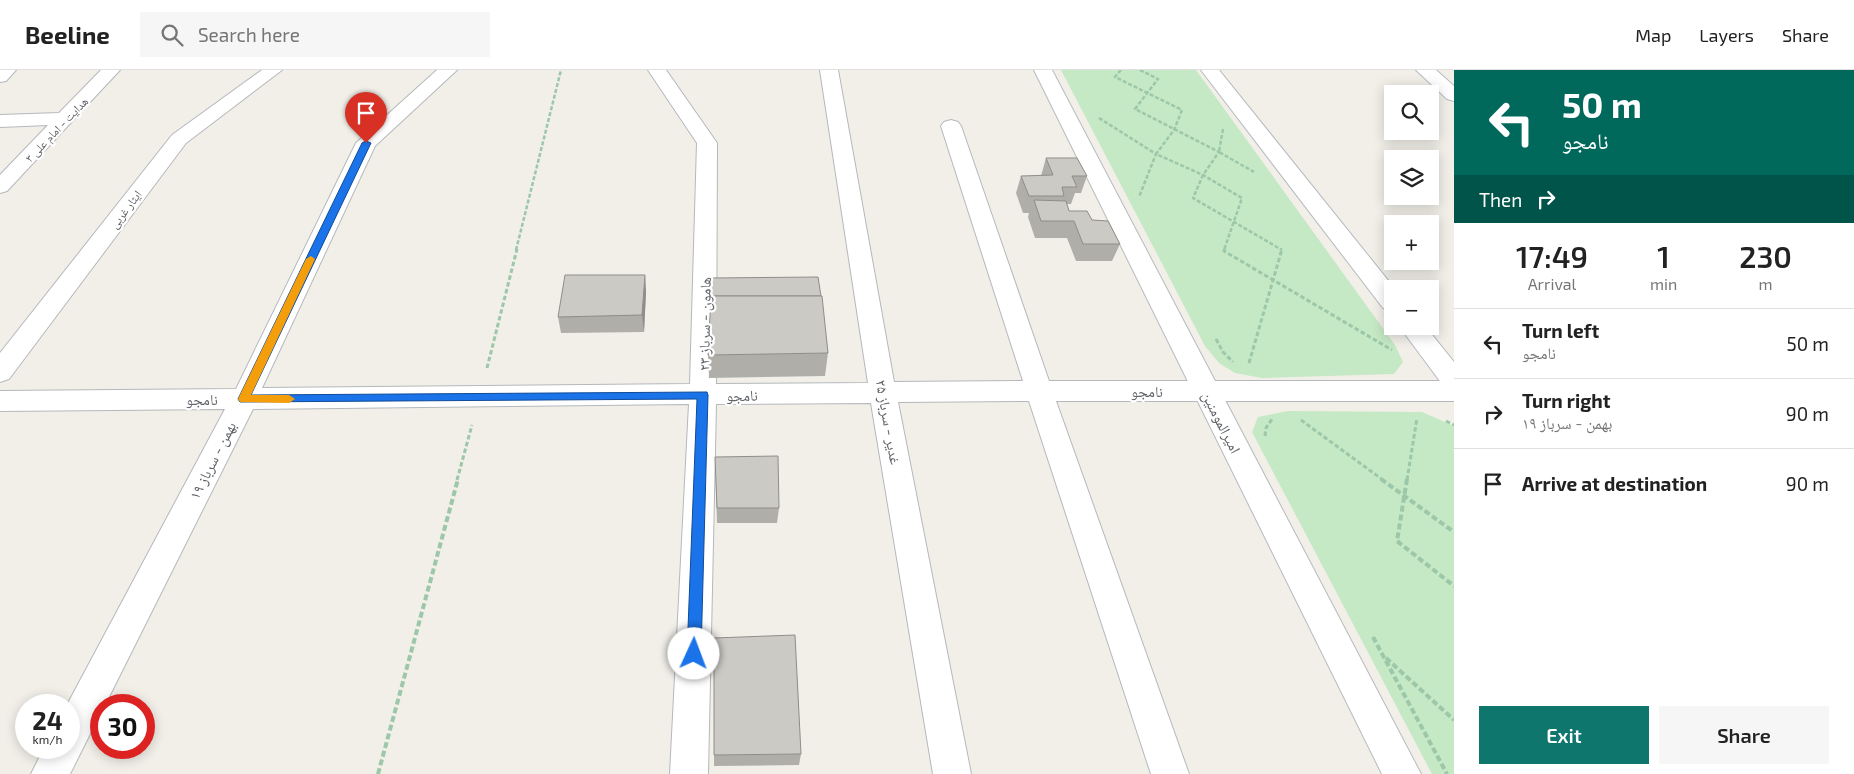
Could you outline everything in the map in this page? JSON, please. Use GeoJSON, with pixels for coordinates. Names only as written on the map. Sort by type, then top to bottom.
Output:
{"type":"FeatureCollection","features":[{"type":"Feature","properties":{"kind":"street"},"geometry":{"type":"LineString","coordinates":[[0,77],[7,70]]}},
{"type":"Feature","properties":{"kind":"street","name":"هدایت - امام علی ۳"},"geometry":{"type":"LineString","coordinates":[[0,187],[111,70]]}},
{"type":"Feature","properties":{"kind":"street","name":"ایثار غربی"},"geometry":{"type":"LineString","coordinates":[[0,372],[179,139],[273,70]]}},
{"type":"Feature","properties":{"kind":"street","name":"بهمن - سرباز ۱۹"},"geometry":{"type":"LineString","coordinates":[[80,717],[244,399],[366,143],[448,70]]}},
{"type":"Feature","properties":{"kind":"street","name":"هامون - سرباز ۲۳"},"geometry":{"type":"LineString","coordinates":[[657,70],[707,143],[703,395],[690,774]]}},
{"type":"Feature","properties":{"kind":"street","name":"غدیر - سرباز ۲۵"},"geometry":{"type":"LineString","coordinates":[[829,70],[883,394],[952,774]]}},
{"type":"Feature","properties":{"kind":"street","name":"امیرالمومنین"},"geometry":{"type":"LineString","coordinates":[[1043,70],[1402,774]]}},
{"type":"Feature","properties":{"kind":"street"},"geometry":{"type":"LineString","coordinates":[[1210,70],[1384,292]]}},
{"type":"Feature","properties":{"kind":"street"},"geometry":{"type":"LineString","coordinates":[[1425,70],[1454,95]]}},
{"type":"Feature","properties":{"kind":"street"},"geometry":{"type":"LineString","coordinates":[[0,121],[66,119]]}},
{"type":"Feature","properties":{"kind":"street"},"geometry":{"type":"LineString","coordinates":[[951,126],[1170,774]]}},
{"type":"Feature","properties":{"kind":"street"},"geometry":{"type":"LineString","coordinates":[[1418,335],[1454,381]]}},
{"type":"Feature","properties":{"kind":"street","name":"نامجو"},"geometry":{"type":"LineString","coordinates":[[0,401],[1039,391],[1454,391]]}},
{"type":"Feature","properties":{"kind":"street"},"geometry":{"type":"LineString","coordinates":[[50,774],[58,759]]}},
{"type":"Feature","properties":{"kind":"path"},"geometry":{"type":"LineString","coordinates":[[1122,70],[1115,77],[1182,110],[1174,130],[1156,154],[1140,197]]}},
{"type":"Feature","properties":{"kind":"path"},"geometry":{"type":"LineString","coordinates":[[1140,70],[1158,79],[1135,109],[1219,152],[1203,174],[1193,198],[1282,249],[1247,371]]}},
{"type":"Feature","properties":{"kind":"path"},"geometry":{"type":"LineString","coordinates":[[1102,125],[1097,117],[1156,154],[1203,174],[1242,198],[1224,251],[1397,353]]}},
{"type":"Feature","properties":{"kind":"path"},"geometry":{"type":"LineString","coordinates":[[1136,189],[1140,197]]}},
{"type":"Feature","properties":{"kind":"path"},"geometry":{"type":"LineString","coordinates":[[1108,198],[1140,197]]}},
{"type":"Feature","properties":{"kind":"path"},"geometry":{"type":"LineString","coordinates":[[1214,335],[1223,352],[1236,367]]}},
{"type":"Feature","properties":{"kind":"path"},"geometry":{"type":"LineString","coordinates":[[1303,415],[1294,415],[1454,532]]}},
{"type":"Feature","properties":{"kind":"path"},"geometry":{"type":"LineString","coordinates":[[1408,415],[1423,415]]}},
{"type":"Feature","properties":{"kind":"path"},"geometry":{"type":"LineString","coordinates":[[1418,415],[1397,542],[1454,586]]}},
{"type":"Feature","properties":{"kind":"path"},"geometry":{"type":"LineString","coordinates":[[1265,437],[1266,428],[1273,416]]}},
{"type":"Feature","properties":{"kind":"path"},"geometry":{"type":"LineString","coordinates":[[1368,629],[1447,774]]}},
{"type":"Feature","properties":{"kind":"path"},"geometry":{"type":"LineString","coordinates":[[1340,652],[1383,656],[1454,720]]}},
{"type":"Feature","properties":{"kind":"green space"},"geometry":{"type":"Polygon","coordinates":[[[1061,70],[1196,70],[1384,330],[1384,335],[1388,335],[1395,345],[1403,362],[1394,374],[1262,378],[1235,373],[1219,363],[1205,346],[1061,70]]]}},
{"type":"Feature","properties":{"kind":"green space"},"geometry":{"type":"Polygon","coordinates":[[[1288,411],[1422,412],[1454,426],[1454,774],[1432,774],[1252,432],[1258,417],[1288,411]]]}},
{"type":"Feature","properties":{"kind":"building"},"geometry":{"type":"Polygon","coordinates":[[[1046,158],[1077,158],[1087,176],[1072,176],[1077,187],[1062,187],[1064,196],[1029,196],[1021,176],[1053,175],[1046,158]]]}},
{"type":"Feature","properties":{"kind":"building"},"geometry":{"type":"Polygon","coordinates":[[[1034,200],[1066,201],[1069,211],[1087,211],[1092,220],[1108,221],[1120,244],[1083,244],[1074,221],[1041,221],[1034,200]]]}},
{"type":"Feature","properties":{"kind":"building"},"geometry":{"type":"Polygon","coordinates":[[[565,275],[645,275],[642,315],[558,317],[565,275]]]}},
{"type":"Feature","properties":{"kind":"building"},"geometry":{"type":"Polygon","coordinates":[[[818,277],[821,296],[711,296],[711,298],[710,278],[818,277]]]}},
{"type":"Feature","properties":{"kind":"building"},"geometry":{"type":"Polygon","coordinates":[[[711,296],[822,296],[828,353],[708,355],[711,296]]]}},
{"type":"Feature","properties":{"kind":"building"},"geometry":{"type":"Polygon","coordinates":[[[778,456],[779,508],[717,508],[715,457],[778,456]]]}},
{"type":"Feature","properties":{"kind":"building"},"geometry":{"type":"Polygon","coordinates":[[[795,635],[801,754],[714,755],[714,638],[795,635]]]}},
{"type":"Feature","properties":{"kind":"slow traffic"},"geometry":{"type":"LineString","coordinates":[[289,399],[244,399],[311,259]]}},
{"type":"Feature","properties":{"kind":"route"},"geometry":{"type":"LineString","coordinates":[[366,143],[244,399],[703,395],[694,654]]}}]}
